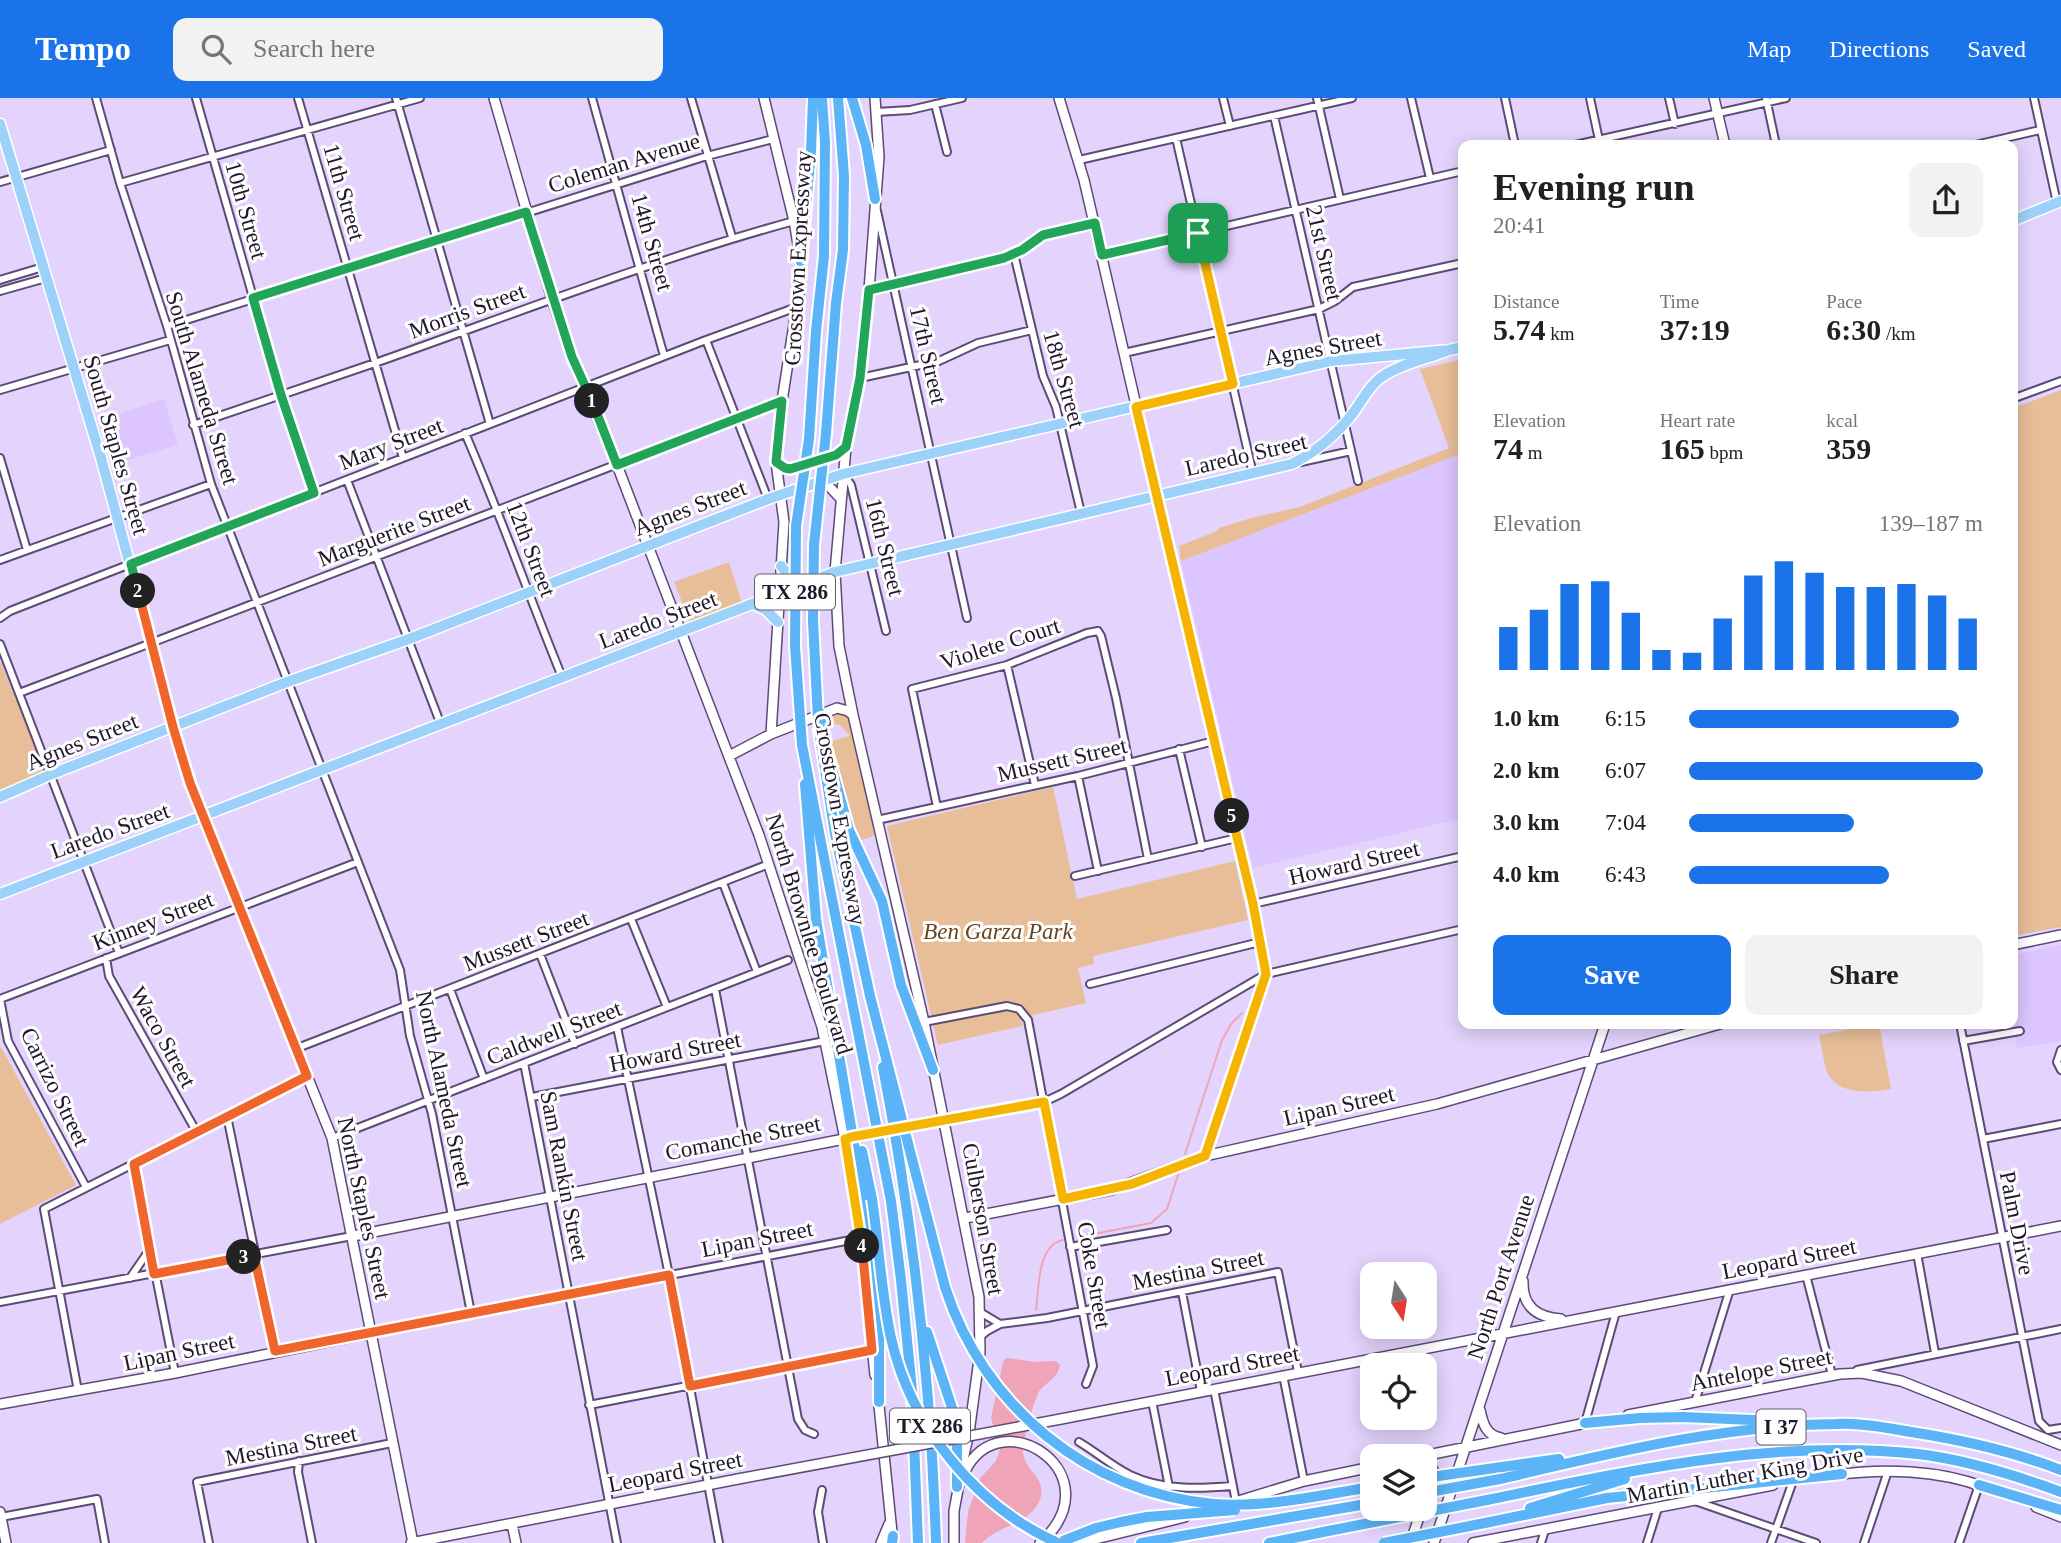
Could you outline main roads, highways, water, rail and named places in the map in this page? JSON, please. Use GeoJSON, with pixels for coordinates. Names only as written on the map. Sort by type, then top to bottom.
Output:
{"type":"FeatureCollection","features":[{"type":"Feature","properties":{"kind":"highway"},"geometry":{"type":"LineString","coordinates":[[801,262],[813,98]]}},
{"type":"Feature","properties":{"kind":"highway","name":"Crosstown Expressway"},"geometry":{"type":"LineString","coordinates":[[822,98],[825,142],[824,256],[809,439],[796,526],[794,646],[803,745],[891,1201],[912,1390],[918,1543]]}},
{"type":"Feature","properties":{"kind":"highway","name":"Crosstown Expressway"},"geometry":{"type":"LineString","coordinates":[[822,740],[817,703],[813,621],[814,545],[843,250],[844,176],[838,98]]}},
{"type":"Feature","properties":{"kind":"highway"},"geometry":{"type":"LineString","coordinates":[[852,98],[866,145],[875,199]]}},
{"type":"Feature","properties":{"kind":"highway"},"geometry":{"type":"LineString","coordinates":[[822,740],[849,830],[882,901],[901,985],[933,1070]]}},
{"type":"Feature","properties":{"kind":"highway","name":"TX 286"},"geometry":{"type":"LineString","coordinates":[[822,740],[835,834],[870,996],[910,1220],[930,1416],[936,1543]]}},
{"type":"Feature","properties":{"kind":"highway"},"geometry":{"type":"LineString","coordinates":[[803,745],[811,872],[822,956],[873,1257],[879,1319],[879,1402]]}},
{"type":"Feature","properties":{"kind":"highway"},"geometry":{"type":"LineString","coordinates":[[822,956],[872,1199],[891,1340],[920,1416],[943,1451],[962,1473],[997,1505],[1058,1543],[1097,1528],[1147,1517],[1239,1510],[1360,1489]]}},
{"type":"Feature","properties":{"kind":"highway"},"geometry":{"type":"LineString","coordinates":[[870,996],[945,1287],[967,1342],[997,1388],[1043,1435],[1080,1460],[1119,1480],[1183,1499],[1239,1504],[1293,1500]]}},
{"type":"Feature","properties":{"kind":"highway"},"geometry":{"type":"LineString","coordinates":[[919,1309],[957,1423],[957,1487]]}},
{"type":"Feature","properties":{"kind":"highway"},"geometry":{"type":"LineString","coordinates":[[1585,1423],[1683,1417],[1839,1424]]}},
{"type":"Feature","properties":{"kind":"highway","name":"I 37"},"geometry":{"type":"LineString","coordinates":[[1437,1491],[1614,1452],[1737,1431],[1839,1424],[1881,1427],[1992,1446],[2060,1469]]}},
{"type":"Feature","properties":{"kind":"highway","name":"I 37"},"geometry":{"type":"LineString","coordinates":[[1269,1543],[1488,1500],[1766,1452],[1821,1449],[1919,1454],[1973,1465],[2061,1492]]}},
{"type":"Feature","properties":{"kind":"highway"},"geometry":{"type":"LineString","coordinates":[[1437,1476],[1614,1452]]}},
{"type":"Feature","properties":{"kind":"highway"},"geometry":{"type":"LineString","coordinates":[[1490,1522],[1665,1468]]}},
{"type":"Feature","properties":{"kind":"highway"},"geometry":{"type":"LineString","coordinates":[[1384,1543],[1607,1498],[1842,1474]]}},
{"type":"Feature","properties":{"kind":"highway"},"geometry":{"type":"LineString","coordinates":[[1979,1485],[2061,1510]]}},
{"type":"Feature","properties":{"kind":"highway"},"geometry":{"type":"LineString","coordinates":[[1141,1543],[1360,1505]]}},
{"type":"Feature","properties":{"kind":"main road","name":"North Brownlee Boulevard"},"geometry":{"type":"LineString","coordinates":[[494,98],[552,299],[572,357],[586,386],[682,632],[769,864],[825,1041],[848,1138],[893,1541]]}},
{"type":"Feature","properties":{"kind":"main road"},"geometry":{"type":"LineString","coordinates":[[764,98],[794,220],[801,262],[776,462],[783,522],[771,734]]}},
{"type":"Feature","properties":{"kind":"main road","name":"17th Street"},"geometry":{"type":"LineString","coordinates":[[875,98],[879,157],[875,199]]}},
{"type":"Feature","properties":{"kind":"main road"},"geometry":{"type":"LineString","coordinates":[[1059,98],[1095,223],[1157,496]]}},
{"type":"Feature","properties":{"kind":"main road"},"geometry":{"type":"LineString","coordinates":[[1714,98],[1724,140]]}},
{"type":"Feature","properties":{"kind":"main road","name":"South Staples Street"},"geometry":{"type":"LineString","coordinates":[[0,124],[118,518],[173,727],[203,817]]}},
{"type":"Feature","properties":{"kind":"main road","name":"Crosstown Expressway"},"geometry":{"type":"LineString","coordinates":[[853,715],[839,646],[835,572],[846,447],[860,378],[875,199]]}},
{"type":"Feature","properties":{"kind":"main road"},"geometry":{"type":"LineString","coordinates":[[2018,219],[2059,202]]}},
{"type":"Feature","properties":{"kind":"main road","name":"Agnes Street"},"geometry":{"type":"LineString","coordinates":[[0,797],[288,682],[409,639],[768,499],[844,474],[1331,361],[1458,348]]}},
{"type":"Feature","properties":{"kind":"main road","name":"Laredo Street"},"geometry":{"type":"LineString","coordinates":[[0,894],[835,572],[1292,464],[1323,446],[1346,422],[1367,391],[1380,378],[1397,368],[1448,351]]}},
{"type":"Feature","properties":{"kind":"main road"},"geometry":{"type":"LineString","coordinates":[[776,462],[790,469],[836,455],[846,447]]}},
{"type":"Feature","properties":{"kind":"main road"},"geometry":{"type":"LineString","coordinates":[[824,481],[841,499]]}},
{"type":"Feature","properties":{"kind":"main road"},"geometry":{"type":"LineString","coordinates":[[781,566],[798,587]]}},
{"type":"Feature","properties":{"kind":"main road"},"geometry":{"type":"LineString","coordinates":[[754,604],[766,610],[778,622]]}},
{"type":"Feature","properties":{"kind":"main road"},"geometry":{"type":"LineString","coordinates":[[729,756],[771,734],[837,708],[848,710],[853,715]]}},
{"type":"Feature","properties":{"kind":"main road","name":"Culberson Street"},"geometry":{"type":"LineString","coordinates":[[853,715],[945,1119],[965,1218],[979,1311],[980,1337],[969,1433],[957,1487],[954,1543]]}},
{"type":"Feature","properties":{"kind":"main road","name":"North Staples Street"},"geometry":{"type":"LineString","coordinates":[[203,817],[332,1138],[412,1543]]}},
{"type":"Feature","properties":{"kind":"main road"},"geometry":{"type":"LineString","coordinates":[[2018,944],[2061,935]]}},
{"type":"Feature","properties":{"kind":"main road","name":"North Port Avenue"},"geometry":{"type":"LineString","coordinates":[[1434,1543],[1603,1029]]}},
{"type":"Feature","properties":{"kind":"main road","name":"Lipan Street"},"geometry":{"type":"LineString","coordinates":[[965,1218],[1132,1184],[1205,1156],[1437,1104],[1702,1029]]}},
{"type":"Feature","properties":{"kind":"main road","name":"Comanche Street"},"geometry":{"type":"LineString","coordinates":[[353,1236],[945,1119]]}},
{"type":"Feature","properties":{"kind":"main road","name":"Leopard Street"},"geometry":{"type":"LineString","coordinates":[[412,1543],[2061,1226]]}},
{"type":"Feature","properties":{"kind":"main road"},"geometry":{"type":"LineString","coordinates":[[1525,1268],[1524,1300],[1531,1309],[1558,1319],[1591,1317]]}},
{"type":"Feature","properties":{"kind":"main road","name":"Lipan Street"},"geometry":{"type":"LineString","coordinates":[[0,1404],[175,1373],[371,1333]]}},
{"type":"Feature","properties":{"kind":"main road","name":"Antelope Street"},"geometry":{"type":"LineString","coordinates":[[1437,1454],[1585,1423],[1836,1375],[1862,1373],[1901,1381],[2061,1445]]}},
{"type":"Feature","properties":{"kind":"main road"},"geometry":{"type":"LineString","coordinates":[[1480,1408],[1487,1431],[1506,1439]]}},
{"type":"Feature","properties":{"kind":"main road"},"geometry":{"type":"LineString","coordinates":[[957,1487],[971,1460],[992,1446],[1013,1442],[1035,1447],[1052,1459],[1059,1470],[1065,1492],[1063,1510],[1051,1532],[1040,1543]]}},
{"type":"Feature","properties":{"kind":"main road"},"geometry":{"type":"LineString","coordinates":[[1079,1543],[1158,1525],[1304,1481],[1360,1469]]}},
{"type":"Feature","properties":{"kind":"main road","name":"Martin Luther King Drive"},"geometry":{"type":"LineString","coordinates":[[1473,1543],[1793,1481],[1888,1471],[1950,1478],[1979,1485],[2061,1517]]}},
{"type":"Feature","properties":{"kind":"main road"},"geometry":{"type":"LineString","coordinates":[[0,1514],[5,1543]]}},
{"type":"Feature","properties":{"kind":"main road"},"geometry":{"type":"LineString","coordinates":[[881,1543],[891,1515]]}},
{"type":"Feature","properties":{"kind":"main road"},"geometry":{"type":"LineString","coordinates":[[1411,1543],[1418,1521]]}},
{"type":"Feature","properties":{"kind":"main road"},"geometry":{"type":"LineString","coordinates":[[512,1524],[516,1543]]}},
{"type":"Feature","properties":{"kind":"waterway"},"geometry":{"type":"LineString","coordinates":[[1185,1154],[1222,1040],[1231,1024],[1242,1013]]}},
{"type":"Feature","properties":{"kind":"waterway"},"geometry":{"type":"LineString","coordinates":[[1078,1237],[1151,1223],[1167,1209],[1179,1172]]}},
{"type":"Feature","properties":{"kind":"waterway"},"geometry":{"type":"LineString","coordinates":[[1036,1310],[1044,1259],[1048,1250],[1063,1240]]}},
{"type":"Feature","properties":{"kind":"park label","name":"Ben Garza Park"},"geometry":{"type":"Point","coordinates":[998,931]}}]}
